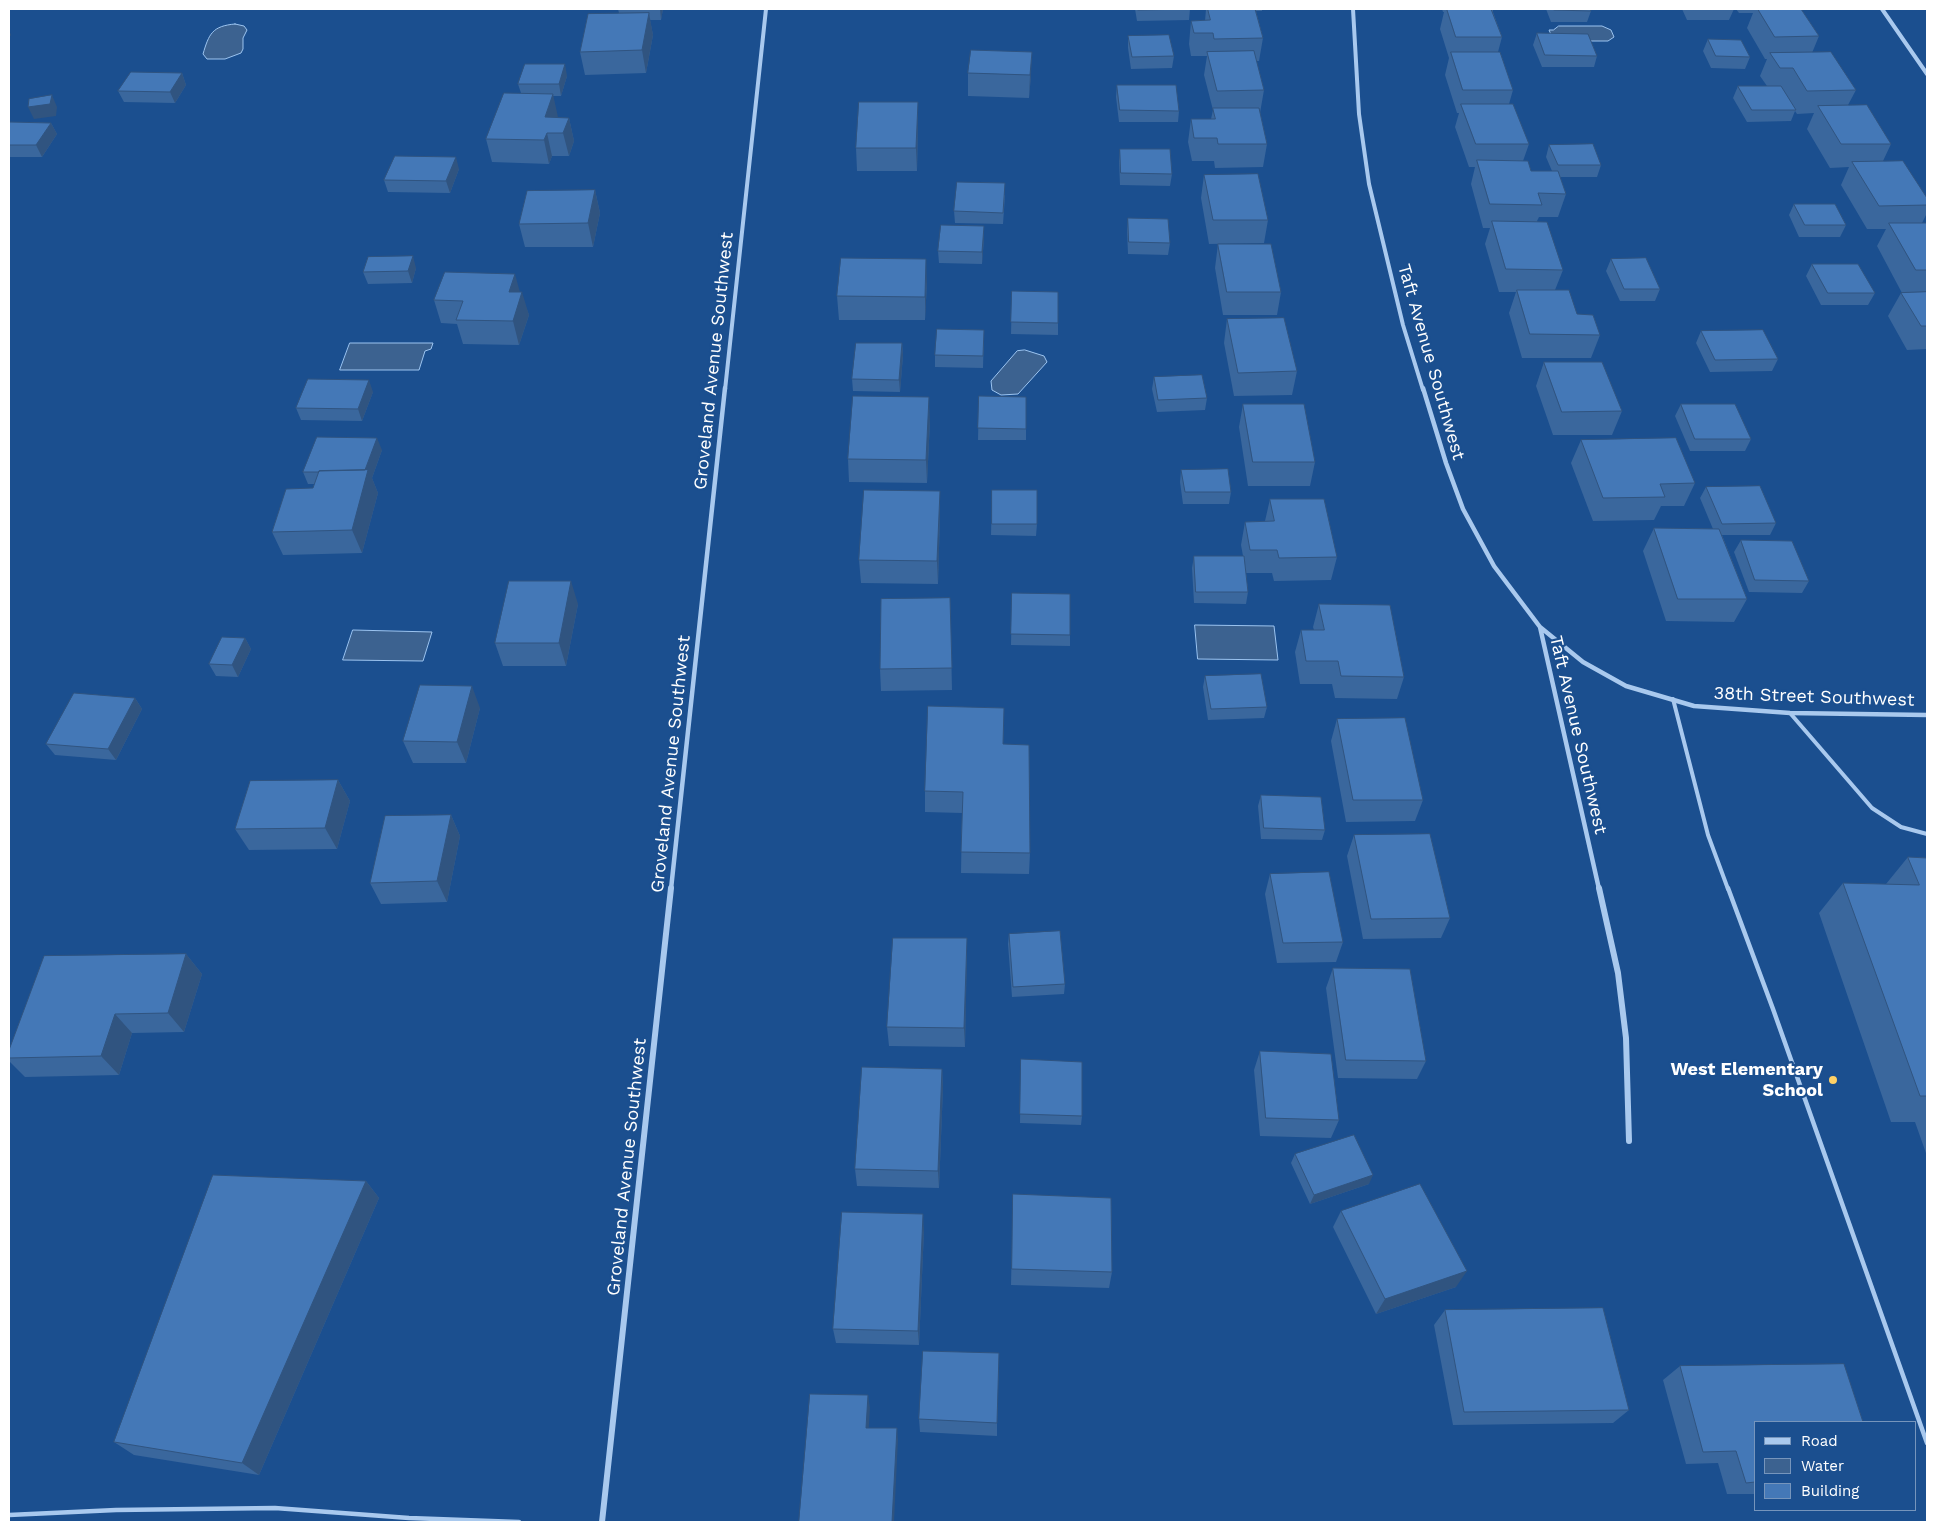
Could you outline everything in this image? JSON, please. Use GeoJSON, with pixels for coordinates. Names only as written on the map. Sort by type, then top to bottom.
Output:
{"type":"FeatureCollection","features":[{"type":"Feature","properties":{"kind":"street","name":"Groveland Avenue Southwest"},"geometry":{"type":"LineString","coordinates":[[602,1522],[766,9]]}},
{"type":"Feature","properties":{"kind":"street","name":"Taft Avenue Southwest"},"geometry":{"type":"LineString","coordinates":[[1353,9],[1358,114],[1363,149],[1369,184],[1402,325],[1463,509],[1494,566],[1540,627],[1618,973],[1626,1038],[1629,1141]]}},
{"type":"Feature","properties":{"kind":"street"},"geometry":{"type":"LineString","coordinates":[[1882,9],[1927,74]]}},
{"type":"Feature","properties":{"kind":"street","name":"38th Street Southwest"},"geometry":{"type":"LineString","coordinates":[[1540,627],[1583,662],[1626,686],[1694,706],[1790,713],[1927,715]]}},
{"type":"Feature","properties":{"kind":"lane"},"geometry":{"type":"LineString","coordinates":[[1674,699],[1708,835],[1773,1009],[1927,1443]]}},
{"type":"Feature","properties":{"kind":"lane"},"geometry":{"type":"LineString","coordinates":[[1790,713],[1872,808],[1901,827],[1927,834]]}},
{"type":"Feature","properties":{"kind":"lane"},"geometry":{"type":"LineString","coordinates":[[9,1515],[116,1510],[275,1508],[410,1518],[519,1522]]}},
{"type":"Feature","properties":{"kind":"water"},"geometry":{"type":"Polygon","coordinates":[[[235,24],[244,26],[247,30],[243,38],[241,53],[225,59],[207,59],[203,54],[207,41],[213,32],[221,27],[235,24]]]}},
{"type":"Feature","properties":{"kind":"water"},"geometry":{"type":"Polygon","coordinates":[[[1559,26],[1602,26],[1611,30],[1614,37],[1608,41],[1564,41],[1552,37],[1549,30],[1559,26]]]}},
{"type":"Feature","properties":{"kind":"water"},"geometry":{"type":"Polygon","coordinates":[[[350,343],[433,343],[431,349],[425,351],[419,370],[340,370],[350,343]]]}},
{"type":"Feature","properties":{"kind":"water"},"geometry":{"type":"Polygon","coordinates":[[[1025,350],[1044,356],[1047,362],[1018,394],[1001,395],[992,390],[991,381],[1017,351],[1025,350]]]}},
{"type":"Feature","properties":{"kind":"water"},"geometry":{"type":"Polygon","coordinates":[[[1195,625],[1274,626],[1278,660],[1198,659],[1195,625]]]}},
{"type":"Feature","properties":{"kind":"water"},"geometry":{"type":"Polygon","coordinates":[[[353,630],[432,632],[423,661],[343,660],[353,630]]]}},
{"type":"Feature","properties":{"kind":"building"},"geometry":{"type":"Polygon","coordinates":[[[1138,9],[1190,9],[1138,10],[1138,9]]]}},
{"type":"Feature","properties":{"kind":"building"},"geometry":{"type":"Polygon","coordinates":[[[1208,9],[1255,9],[1263,38],[1214,39],[1213,33],[1194,33],[1191,21],[1210,20],[1208,9]]]}},
{"type":"Feature","properties":{"kind":"building"},"geometry":{"type":"Polygon","coordinates":[[[1447,9],[1491,9],[1502,37],[1456,37],[1447,9]]]}},
{"type":"Feature","properties":{"kind":"building"},"geometry":{"type":"Polygon","coordinates":[[[1590,9],[1591,11],[1554,10],[1590,9]]]}},
{"type":"Feature","properties":{"kind":"building"},"geometry":{"type":"Polygon","coordinates":[[[1758,9],[1801,9],[1819,36],[1775,37],[1758,9]]]}},
{"type":"Feature","properties":{"kind":"building"},"geometry":{"type":"Polygon","coordinates":[[[649,13],[642,50],[580,52],[588,14],[649,13]]]}},
{"type":"Feature","properties":{"kind":"building"},"geometry":{"type":"Polygon","coordinates":[[[1537,33],[1588,34],[1597,56],[1545,55],[1537,33]]]}},
{"type":"Feature","properties":{"kind":"building"},"geometry":{"type":"Polygon","coordinates":[[[1169,35],[1174,56],[1132,57],[1128,36],[1169,35]]]}},
{"type":"Feature","properties":{"kind":"building"},"geometry":{"type":"Polygon","coordinates":[[[1708,39],[1741,40],[1750,57],[1716,56],[1708,39]]]}},
{"type":"Feature","properties":{"kind":"building"},"geometry":{"type":"Polygon","coordinates":[[[971,50],[1032,52],[1030,75],[968,73],[971,50]]]}},
{"type":"Feature","properties":{"kind":"building"},"geometry":{"type":"Polygon","coordinates":[[[1254,51],[1264,90],[1217,91],[1207,52],[1254,51]]]}},
{"type":"Feature","properties":{"kind":"building"},"geometry":{"type":"Polygon","coordinates":[[[1451,52],[1500,52],[1513,90],[1463,90],[1451,52]]]}},
{"type":"Feature","properties":{"kind":"building"},"geometry":{"type":"Polygon","coordinates":[[[1831,52],[1856,90],[1807,91],[1793,68],[1780,68],[1770,53],[1831,52]]]}},
{"type":"Feature","properties":{"kind":"building"},"geometry":{"type":"Polygon","coordinates":[[[525,64],[565,64],[559,84],[518,84],[525,64]]]}},
{"type":"Feature","properties":{"kind":"building"},"geometry":{"type":"Polygon","coordinates":[[[131,72],[182,73],[170,92],[118,91],[131,72]]]}},
{"type":"Feature","properties":{"kind":"building"},"geometry":{"type":"Polygon","coordinates":[[[1117,85],[1176,85],[1179,111],[1120,110],[1117,85]]]}},
{"type":"Feature","properties":{"kind":"building"},"geometry":{"type":"Polygon","coordinates":[[[1738,86],[1781,86],[1796,110],[1752,110],[1738,86]]]}},
{"type":"Feature","properties":{"kind":"building"},"geometry":{"type":"Polygon","coordinates":[[[504,93],[553,94],[545,117],[569,118],[563,133],[547,133],[544,140],[486,139],[504,93]]]}},
{"type":"Feature","properties":{"kind":"building"},"geometry":{"type":"Polygon","coordinates":[[[52,95],[50,104],[28,107],[29,99],[52,95]]]}},
{"type":"Feature","properties":{"kind":"building"},"geometry":{"type":"Polygon","coordinates":[[[859,102],[918,102],[916,148],[856,148],[859,102]]]}},
{"type":"Feature","properties":{"kind":"building"},"geometry":{"type":"Polygon","coordinates":[[[1461,104],[1513,104],[1529,144],[1476,144],[1461,104]]]}},
{"type":"Feature","properties":{"kind":"building"},"geometry":{"type":"Polygon","coordinates":[[[1867,105],[1891,144],[1841,144],[1818,106],[1867,105]]]}},
{"type":"Feature","properties":{"kind":"building"},"geometry":{"type":"Polygon","coordinates":[[[1213,108],[1259,108],[1267,144],[1218,144],[1217,138],[1194,138],[1191,119],[1215,119],[1213,108]]]}},
{"type":"Feature","properties":{"kind":"building"},"geometry":{"type":"Polygon","coordinates":[[[9,122],[51,123],[36,145],[9,145],[9,122]]]}},
{"type":"Feature","properties":{"kind":"building"},"geometry":{"type":"Polygon","coordinates":[[[1593,144],[1601,165],[1558,165],[1549,145],[1593,144]]]}},
{"type":"Feature","properties":{"kind":"building"},"geometry":{"type":"Polygon","coordinates":[[[1120,149],[1170,149],[1172,174],[1121,173],[1120,149]]]}},
{"type":"Feature","properties":{"kind":"building"},"geometry":{"type":"Polygon","coordinates":[[[395,156],[456,157],[446,181],[384,180],[395,156]]]}},
{"type":"Feature","properties":{"kind":"building"},"geometry":{"type":"Polygon","coordinates":[[[1477,160],[1528,161],[1531,171],[1558,171],[1566,194],[1538,193],[1542,205],[1490,204],[1477,160]]]}},
{"type":"Feature","properties":{"kind":"building"},"geometry":{"type":"Polygon","coordinates":[[[1903,161],[1927,198],[1927,205],[1879,206],[1852,162],[1903,161]]]}},
{"type":"Feature","properties":{"kind":"building"},"geometry":{"type":"Polygon","coordinates":[[[1258,174],[1268,220],[1213,220],[1204,175],[1258,174]]]}},
{"type":"Feature","properties":{"kind":"building"},"geometry":{"type":"Polygon","coordinates":[[[957,182],[1005,183],[1003,213],[954,211],[957,182]]]}},
{"type":"Feature","properties":{"kind":"building"},"geometry":{"type":"Polygon","coordinates":[[[595,190],[588,223],[519,224],[527,191],[595,190]]]}},
{"type":"Feature","properties":{"kind":"building"},"geometry":{"type":"Polygon","coordinates":[[[1794,204],[1835,204],[1846,225],[1805,225],[1794,204]]]}},
{"type":"Feature","properties":{"kind":"building"},"geometry":{"type":"Polygon","coordinates":[[[1128,218],[1168,219],[1170,243],[1129,242],[1128,218]]]}},
{"type":"Feature","properties":{"kind":"building"},"geometry":{"type":"Polygon","coordinates":[[[1492,221],[1547,222],[1563,270],[1506,269],[1492,221]]]}},
{"type":"Feature","properties":{"kind":"building"},"geometry":{"type":"Polygon","coordinates":[[[1889,223],[1927,223],[1927,270],[1916,270],[1889,223]]]}},
{"type":"Feature","properties":{"kind":"building"},"geometry":{"type":"Polygon","coordinates":[[[941,225],[984,226],[982,252],[938,251],[941,225]]]}},
{"type":"Feature","properties":{"kind":"building"},"geometry":{"type":"Polygon","coordinates":[[[1218,244],[1271,244],[1281,292],[1227,292],[1218,244]]]}},
{"type":"Feature","properties":{"kind":"building"},"geometry":{"type":"Polygon","coordinates":[[[413,256],[408,271],[363,272],[368,257],[413,256]]]}},
{"type":"Feature","properties":{"kind":"building"},"geometry":{"type":"Polygon","coordinates":[[[841,258],[926,259],[925,297],[837,296],[841,258]]]}},
{"type":"Feature","properties":{"kind":"building"},"geometry":{"type":"Polygon","coordinates":[[[1646,258],[1660,289],[1624,289],[1611,259],[1646,258]]]}},
{"type":"Feature","properties":{"kind":"building"},"geometry":{"type":"Polygon","coordinates":[[[1812,264],[1858,264],[1875,293],[1828,293],[1812,264]]]}},
{"type":"Feature","properties":{"kind":"building"},"geometry":{"type":"Polygon","coordinates":[[[445,272],[515,274],[509,292],[522,292],[513,321],[456,320],[463,301],[434,300],[445,272]]]}},
{"type":"Feature","properties":{"kind":"building"},"geometry":{"type":"Polygon","coordinates":[[[1517,290],[1569,290],[1577,314],[1593,315],[1600,335],[1530,334],[1517,290]]]}},
{"type":"Feature","properties":{"kind":"building"},"geometry":{"type":"Polygon","coordinates":[[[1012,291],[1058,292],[1058,323],[1011,322],[1012,291]]]}},
{"type":"Feature","properties":{"kind":"building"},"geometry":{"type":"Polygon","coordinates":[[[1927,292],[1927,326],[1921,326],[1901,293],[1927,292]]]}},
{"type":"Feature","properties":{"kind":"building"},"geometry":{"type":"Polygon","coordinates":[[[1284,318],[1297,371],[1238,373],[1227,319],[1284,318]]]}},
{"type":"Feature","properties":{"kind":"building"},"geometry":{"type":"Polygon","coordinates":[[[937,329],[984,330],[983,356],[935,355],[937,329]]]}},
{"type":"Feature","properties":{"kind":"building"},"geometry":{"type":"Polygon","coordinates":[[[1763,330],[1778,359],[1715,360],[1701,331],[1763,330]]]}},
{"type":"Feature","properties":{"kind":"building"},"geometry":{"type":"Polygon","coordinates":[[[856,343],[902,343],[899,380],[852,379],[856,343]]]}},
{"type":"Feature","properties":{"kind":"building"},"geometry":{"type":"Polygon","coordinates":[[[1544,362],[1602,362],[1622,411],[1562,412],[1544,362]]]}},
{"type":"Feature","properties":{"kind":"building"},"geometry":{"type":"Polygon","coordinates":[[[1202,375],[1207,398],[1158,400],[1154,377],[1202,375]]]}},
{"type":"Feature","properties":{"kind":"building"},"geometry":{"type":"Polygon","coordinates":[[[308,379],[369,380],[358,409],[296,408],[308,379]]]}},
{"type":"Feature","properties":{"kind":"building"},"geometry":{"type":"Polygon","coordinates":[[[853,396],[929,397],[926,460],[848,459],[853,396]]]}},
{"type":"Feature","properties":{"kind":"building"},"geometry":{"type":"Polygon","coordinates":[[[979,396],[1026,397],[1026,429],[978,428],[979,396]]]}},
{"type":"Feature","properties":{"kind":"building"},"geometry":{"type":"Polygon","coordinates":[[[1243,404],[1304,404],[1315,462],[1253,462],[1243,404]]]}},
{"type":"Feature","properties":{"kind":"building"},"geometry":{"type":"Polygon","coordinates":[[[1681,404],[1735,404],[1751,439],[1695,439],[1681,404]]]}},
{"type":"Feature","properties":{"kind":"building"},"geometry":{"type":"Polygon","coordinates":[[[317,437],[377,438],[365,470],[303,472],[317,437]]]}},
{"type":"Feature","properties":{"kind":"building"},"geometry":{"type":"Polygon","coordinates":[[[1676,438],[1695,483],[1660,484],[1665,497],[1603,498],[1581,440],[1676,438]]]}},
{"type":"Feature","properties":{"kind":"building"},"geometry":{"type":"Polygon","coordinates":[[[1228,469],[1231,492],[1185,492],[1181,470],[1228,469]]]}},
{"type":"Feature","properties":{"kind":"building"},"geometry":{"type":"Polygon","coordinates":[[[368,470],[352,530],[272,532],[286,489],[313,488],[319,471],[368,470]]]}},
{"type":"Feature","properties":{"kind":"building"},"geometry":{"type":"Polygon","coordinates":[[[1760,486],[1776,523],[1722,524],[1706,487],[1760,486]]]}},
{"type":"Feature","properties":{"kind":"building"},"geometry":{"type":"Polygon","coordinates":[[[864,490],[940,491],[937,561],[859,560],[864,490]]]}},
{"type":"Feature","properties":{"kind":"building"},"geometry":{"type":"Polygon","coordinates":[[[992,490],[1037,490],[1037,524],[992,524],[992,490]]]}},
{"type":"Feature","properties":{"kind":"building"},"geometry":{"type":"Polygon","coordinates":[[[1270,499],[1324,499],[1337,557],[1279,558],[1277,550],[1250,550],[1245,522],[1274,521],[1270,499]]]}},
{"type":"Feature","properties":{"kind":"building"},"geometry":{"type":"Polygon","coordinates":[[[1654,528],[1719,529],[1747,599],[1678,599],[1654,528]]]}},
{"type":"Feature","properties":{"kind":"building"},"geometry":{"type":"Polygon","coordinates":[[[1741,540],[1792,541],[1809,581],[1755,580],[1741,540]]]}},
{"type":"Feature","properties":{"kind":"building"},"geometry":{"type":"Polygon","coordinates":[[[1194,556],[1244,556],[1248,592],[1196,592],[1194,556]]]}},
{"type":"Feature","properties":{"kind":"building"},"geometry":{"type":"Polygon","coordinates":[[[509,581],[571,581],[559,643],[495,643],[509,581]]]}},
{"type":"Feature","properties":{"kind":"building"},"geometry":{"type":"Polygon","coordinates":[[[1012,593],[1070,594],[1070,635],[1011,634],[1012,593]]]}},
{"type":"Feature","properties":{"kind":"building"},"geometry":{"type":"Polygon","coordinates":[[[950,598],[952,668],[880,669],[881,599],[950,598]]]}},
{"type":"Feature","properties":{"kind":"building"},"geometry":{"type":"Polygon","coordinates":[[[1319,604],[1390,605],[1404,677],[1341,676],[1338,661],[1306,661],[1301,630],[1324,630],[1319,604]]]}},
{"type":"Feature","properties":{"kind":"building"},"geometry":{"type":"Polygon","coordinates":[[[222,637],[245,638],[232,665],[209,664],[222,637]]]}},
{"type":"Feature","properties":{"kind":"building"},"geometry":{"type":"Polygon","coordinates":[[[1261,674],[1267,707],[1211,709],[1205,676],[1261,674]]]}},
{"type":"Feature","properties":{"kind":"building"},"geometry":{"type":"Polygon","coordinates":[[[420,685],[472,686],[457,742],[403,741],[420,685]]]}},
{"type":"Feature","properties":{"kind":"building"},"geometry":{"type":"Polygon","coordinates":[[[74,693],[135,698],[108,749],[46,744],[74,693]]]}},
{"type":"Feature","properties":{"kind":"building"},"geometry":{"type":"Polygon","coordinates":[[[928,706],[1004,708],[1003,744],[1029,745],[1030,853],[961,852],[963,792],[925,791],[928,706]]]}},
{"type":"Feature","properties":{"kind":"building"},"geometry":{"type":"Polygon","coordinates":[[[1405,718],[1423,800],[1353,800],[1337,719],[1405,718]]]}},
{"type":"Feature","properties":{"kind":"building"},"geometry":{"type":"Polygon","coordinates":[[[338,780],[325,828],[235,829],[250,781],[338,780]]]}},
{"type":"Feature","properties":{"kind":"building"},"geometry":{"type":"Polygon","coordinates":[[[1261,795],[1321,797],[1325,830],[1264,828],[1261,795]]]}},
{"type":"Feature","properties":{"kind":"building"},"geometry":{"type":"Polygon","coordinates":[[[451,815],[437,881],[370,883],[385,816],[451,815]]]}},
{"type":"Feature","properties":{"kind":"building"},"geometry":{"type":"Polygon","coordinates":[[[1430,834],[1450,918],[1371,919],[1354,835],[1430,834]]]}},
{"type":"Feature","properties":{"kind":"building"},"geometry":{"type":"Polygon","coordinates":[[[1908,857],[1927,858],[1927,1096],[1920,1096],[1843,883],[1919,885],[1908,857]]]}},
{"type":"Feature","properties":{"kind":"building"},"geometry":{"type":"Polygon","coordinates":[[[1329,872],[1343,942],[1283,943],[1270,874],[1329,872]]]}},
{"type":"Feature","properties":{"kind":"building"},"geometry":{"type":"Polygon","coordinates":[[[1060,931],[1065,984],[1013,987],[1009,934],[1060,931]]]}},
{"type":"Feature","properties":{"kind":"building"},"geometry":{"type":"Polygon","coordinates":[[[893,938],[967,938],[964,1028],[887,1027],[893,938]]]}},
{"type":"Feature","properties":{"kind":"building"},"geometry":{"type":"Polygon","coordinates":[[[186,954],[168,1013],[115,1014],[101,1056],[9,1058],[9,1050],[44,956],[186,954]]]}},
{"type":"Feature","properties":{"kind":"building"},"geometry":{"type":"Polygon","coordinates":[[[1333,968],[1410,969],[1426,1061],[1346,1060],[1333,968]]]}},
{"type":"Feature","properties":{"kind":"building"},"geometry":{"type":"Polygon","coordinates":[[[1260,1051],[1331,1054],[1339,1120],[1266,1118],[1260,1051]]]}},
{"type":"Feature","properties":{"kind":"building"},"geometry":{"type":"Polygon","coordinates":[[[1021,1059],[1082,1062],[1082,1116],[1020,1114],[1021,1059]]]}},
{"type":"Feature","properties":{"kind":"building"},"geometry":{"type":"Polygon","coordinates":[[[862,1067],[942,1069],[938,1171],[855,1169],[862,1067]]]}},
{"type":"Feature","properties":{"kind":"building"},"geometry":{"type":"Polygon","coordinates":[[[1354,1135],[1373,1175],[1314,1195],[1295,1154],[1354,1135]]]}},
{"type":"Feature","properties":{"kind":"building"},"geometry":{"type":"Polygon","coordinates":[[[213,1175],[366,1181],[242,1463],[114,1442],[213,1175]]]}},
{"type":"Feature","properties":{"kind":"building"},"geometry":{"type":"Polygon","coordinates":[[[1420,1184],[1467,1271],[1385,1299],[1341,1211],[1420,1184]]]}},
{"type":"Feature","properties":{"kind":"building"},"geometry":{"type":"Polygon","coordinates":[[[1013,1194],[1111,1198],[1112,1272],[1012,1269],[1013,1194]]]}},
{"type":"Feature","properties":{"kind":"building"},"geometry":{"type":"Polygon","coordinates":[[[842,1212],[923,1214],[918,1331],[833,1329],[842,1212]]]}},
{"type":"Feature","properties":{"kind":"building"},"geometry":{"type":"Polygon","coordinates":[[[1603,1308],[1629,1410],[1464,1412],[1445,1310],[1603,1308]]]}},
{"type":"Feature","properties":{"kind":"building"},"geometry":{"type":"Polygon","coordinates":[[[923,1351],[999,1353],[997,1423],[919,1419],[923,1351]]]}},
{"type":"Feature","properties":{"kind":"building"},"geometry":{"type":"Polygon","coordinates":[[[1844,1364],[1863,1421],[1754,1421],[1754,1482],[1746,1483],[1736,1451],[1703,1452],[1680,1366],[1844,1364]]]}},
{"type":"Feature","properties":{"kind":"building"},"geometry":{"type":"Polygon","coordinates":[[[810,1394],[868,1395],[866,1428],[897,1428],[892,1522],[799,1522],[810,1394]]]}},
{"type":"Feature","properties":{"kind":"place","name":"West Elementary School"},"geometry":{"type":"Point","coordinates":[1833,1080]}}]}
